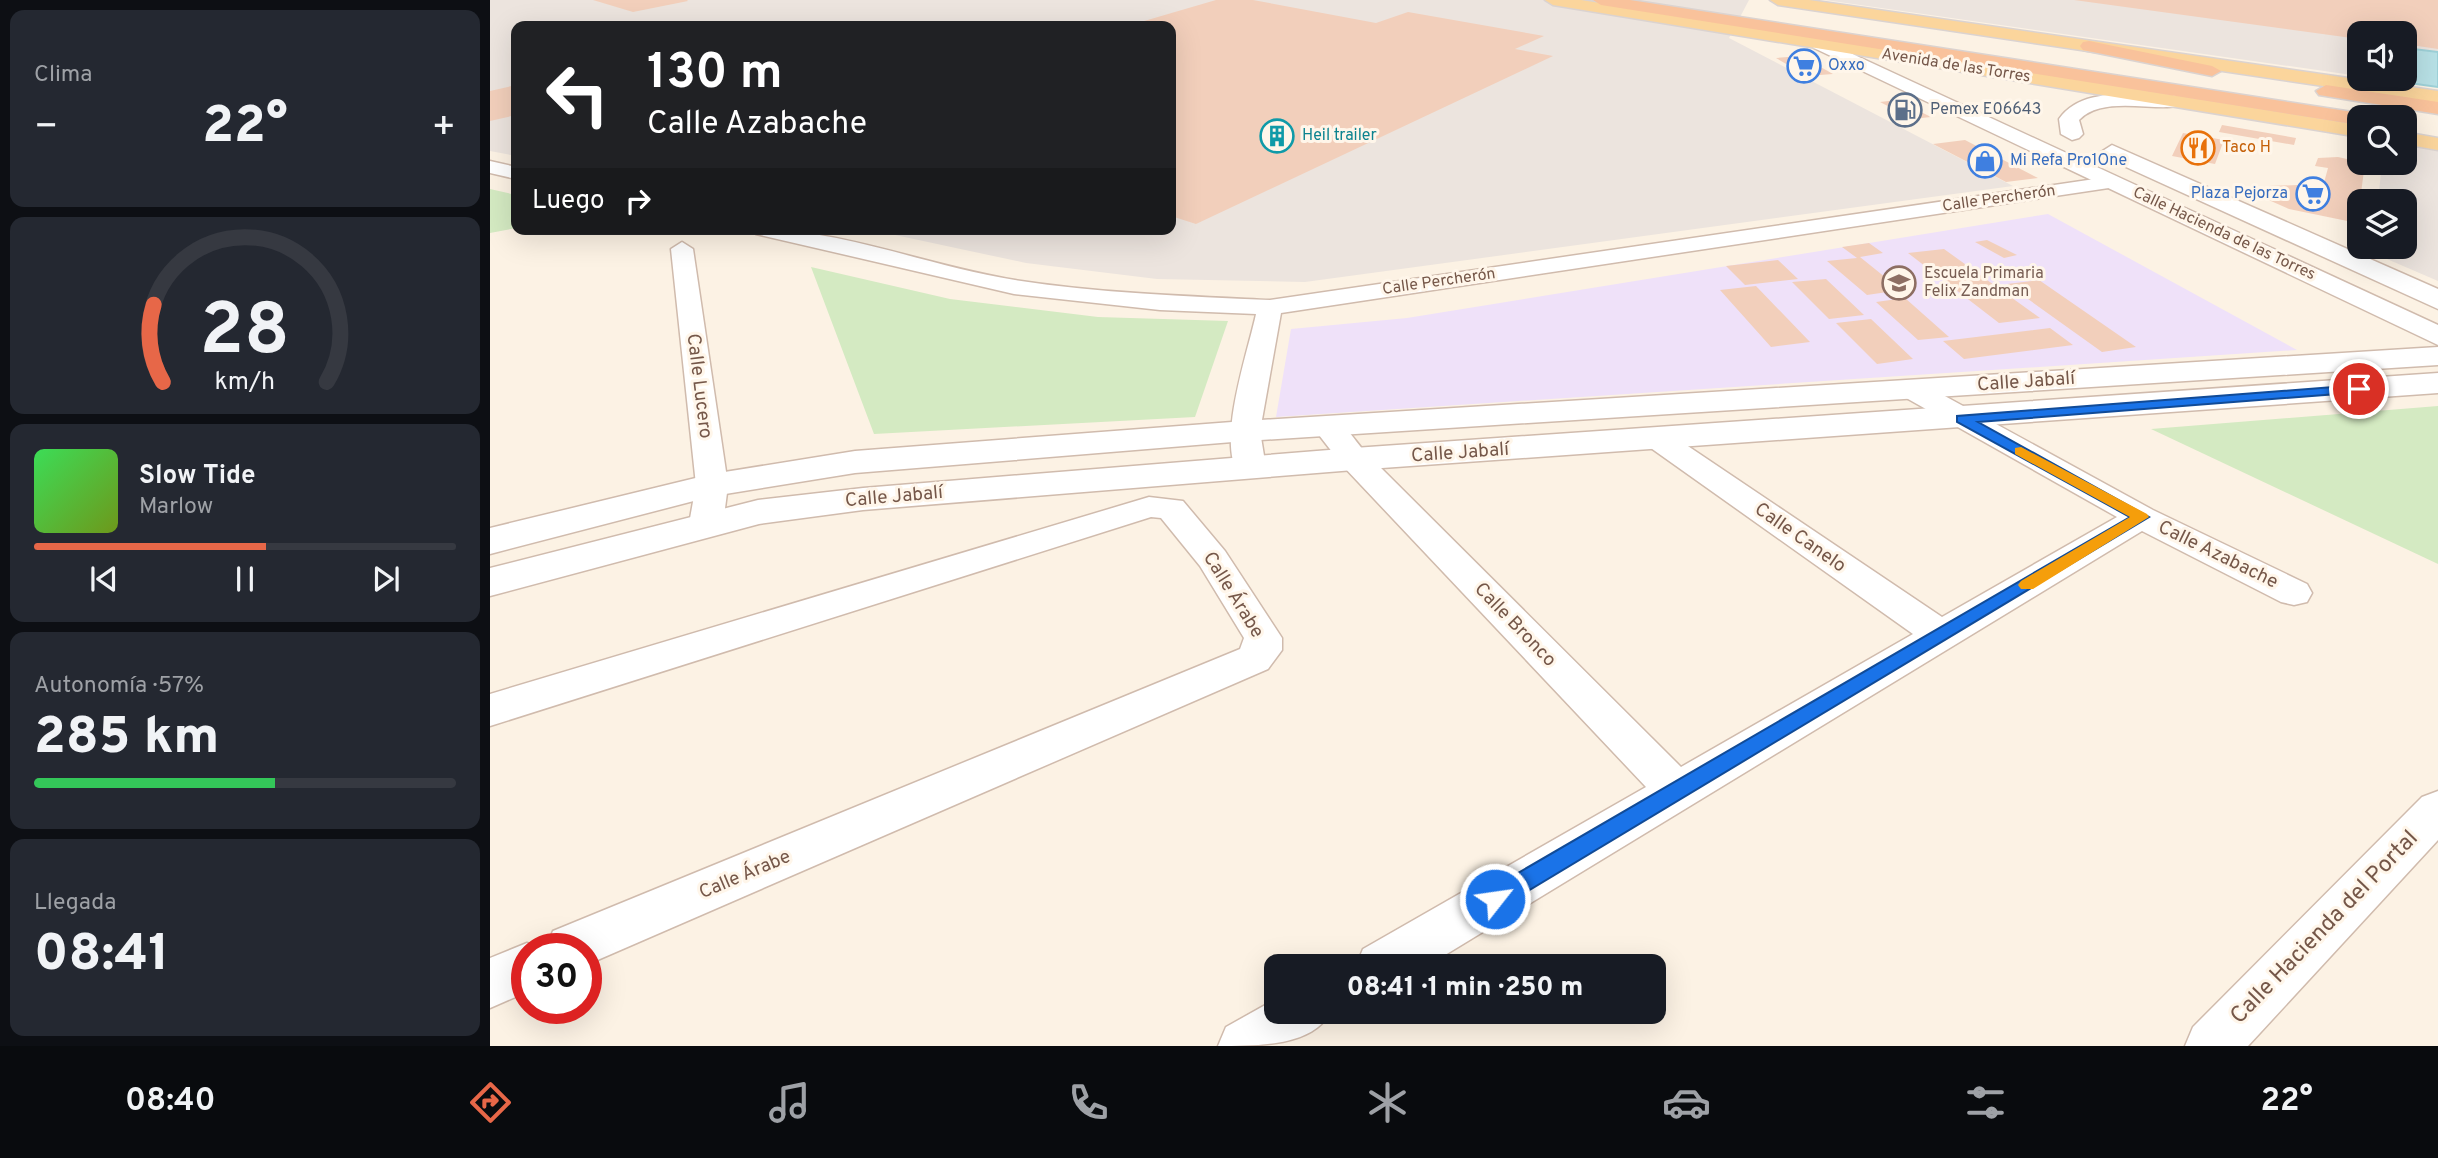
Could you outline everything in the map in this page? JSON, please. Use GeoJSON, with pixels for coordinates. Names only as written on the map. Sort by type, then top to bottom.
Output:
{"type":"FeatureCollection","features":[{"type":"Feature","properties":{"kind":"highway","name":"Avenida de las Torres"},"geometry":{"type":"LineString","coordinates":[[1601,0],[2347,118]]}},
{"type":"Feature","properties":{"kind":"highway","name":"Avenida de las Torres"},"geometry":{"type":"LineString","coordinates":[[1756,4],[2438,108]]}},
{"type":"Feature","properties":{"kind":"highway"},"geometry":{"type":"LineString","coordinates":[[2089,46],[2265,82]]}},
{"type":"Feature","properties":{"kind":"highway"},"geometry":{"type":"LineString","coordinates":[[2208,106],[2347,119]]}},
{"type":"Feature","properties":{"kind":"highway"},"geometry":{"type":"LineString","coordinates":[[2417,128],[2438,131]]}},
{"type":"Feature","properties":{"kind":"main road","name":"Avenida de las Torres"},"geometry":{"type":"LineString","coordinates":[[1553,0],[2347,129]]}},
{"type":"Feature","properties":{"kind":"main road","name":"Avenida de las Torres"},"geometry":{"type":"LineString","coordinates":[[1778,0],[2438,96]]}},
{"type":"Feature","properties":{"kind":"main road"},"geometry":{"type":"LineString","coordinates":[[2417,140],[2438,144]]}},
{"type":"Feature","properties":{"kind":"street","name":"Calle Hacienda de las Torres"},"geometry":{"type":"LineString","coordinates":[[1820,44],[2438,336]]}},
{"type":"Feature","properties":{"kind":"street"},"geometry":{"type":"LineString","coordinates":[[1908,58],[1979,94],[1937,100]]}},
{"type":"Feature","properties":{"kind":"street"},"geometry":{"type":"LineString","coordinates":[[2072,134],[2069,119],[2074,110],[2084,105],[2124,101],[2176,101]]}},
{"type":"Feature","properties":{"kind":"street","name":"Calle Hacienda de las Torres"},"geometry":{"type":"LineString","coordinates":[[2047,123],[2438,300]]}},
{"type":"Feature","properties":{"kind":"street"},"geometry":{"type":"LineString","coordinates":[[490,167],[511,172]]}},
{"type":"Feature","properties":{"kind":"street","name":"Calle Percherón"},"geometry":{"type":"LineString","coordinates":[[790,235],[1014,287],[1160,303],[1270,307],[2115,182]]}},
{"type":"Feature","properties":{"kind":"street","name":"Calle Lucero"},"geometry":{"type":"LineString","coordinates":[[682,249],[712,485],[706,524]]}},
{"type":"Feature","properties":{"kind":"street"},"geometry":{"type":"LineString","coordinates":[[1250,468],[1245,431],[1270,307]]}},
{"type":"Feature","properties":{"kind":"street","name":"Calle Jabalí"},"geometry":{"type":"LineString","coordinates":[[490,541],[712,485],[855,462],[1245,431],[2438,356]]}},
{"type":"Feature","properties":{"kind":"street","name":"Calle Jabalí"},"geometry":{"type":"LineString","coordinates":[[490,582],[758,512],[863,499],[1353,459],[1962,419],[2438,383]]}},
{"type":"Feature","properties":{"kind":"street","name":"Calle Azabache"},"geometry":{"type":"LineString","coordinates":[[1911,389],[2141,517],[2294,593]]}},
{"type":"Feature","properties":{"kind":"street","name":"Calle Bronco"},"geometry":{"type":"LineString","coordinates":[[1327,426],[1353,459],[1677,791]]}},
{"type":"Feature","properties":{"kind":"street","name":"Calle Canelo"},"geometry":{"type":"LineString","coordinates":[[1659,440],[1941,635]]}},
{"type":"Feature","properties":{"kind":"street","name":"Calle Árabe"},"geometry":{"type":"LineString","coordinates":[[490,710],[1149,506],[1171,508],[1213,559],[1263,638],[1263,650],[1254,659],[602,934]]}},
{"type":"Feature","properties":{"kind":"street","name":"Calle Azabache"},"geometry":{"type":"LineString","coordinates":[[1401,954],[2141,517]]}},
{"type":"Feature","properties":{"kind":"street","name":"Calle Hacienda del Portal"},"geometry":{"type":"LineString","coordinates":[[2212,1046],[2438,810]]}},
{"type":"Feature","properties":{"kind":"street"},"geometry":{"type":"LineString","coordinates":[[490,983],[511,974]]}},
{"type":"Feature","properties":{"kind":"street"},"geometry":{"type":"LineString","coordinates":[[1245,1046],[1283,1024]]}},
{"type":"Feature","properties":{"kind":"shaded area"},"geometry":{"type":"Polygon","coordinates":[[[490,0],[1749,0],[1729,38],[2013,186],[1305,282],[1157,279],[1026,263],[895,235],[1176,235],[1176,21],[511,21],[511,155],[490,151],[490,0]]]}},
{"type":"Feature","properties":{"kind":"shaded area"},"geometry":{"type":"Polygon","coordinates":[[[1825,0],[2438,0],[2438,87],[2417,84],[2417,21],[2347,21],[2347,74],[1825,0]]]}},
{"type":"Feature","properties":{"kind":"shaded area"},"geometry":{"type":"Polygon","coordinates":[[[2417,147],[2438,150],[2438,281],[2387,259],[2417,259],[2417,189],[2379,189],[2381,175],[2417,175],[2417,147]]]}},
{"type":"Feature","properties":{"kind":"shaded area","name":"Escuela Primaria Felix Zandman"},"geometry":{"type":"Polygon","coordinates":[[[2048,214],[2297,350],[1276,417],[1291,329],[1407,318],[2048,214]]]}},
{"type":"Feature","properties":{"kind":"green space"},"geometry":{"type":"Polygon","coordinates":[[[490,189],[511,194],[511,229],[490,233],[490,189]]]}},
{"type":"Feature","properties":{"kind":"green space"},"geometry":{"type":"Polygon","coordinates":[[[811,267],[950,299],[1098,317],[1228,321],[1195,417],[874,434],[811,267]]]}},
{"type":"Feature","properties":{"kind":"green space"},"geometry":{"type":"Polygon","coordinates":[[[2438,406],[2438,564],[2151,429],[2438,406]]]}},
{"type":"Feature","properties":{"kind":"water"},"geometry":{"type":"Polygon","coordinates":[[[2417,49],[2438,52],[2438,87],[2417,84],[2417,49]]]}},
{"type":"Feature","properties":{"kind":"building"},"geometry":{"type":"Polygon","coordinates":[[[593,0],[687,0],[688,1],[633,12],[593,0]]]}},
{"type":"Feature","properties":{"kind":"building","name":"Heil trailer"},"geometry":{"type":"Polygon","coordinates":[[[1216,0],[1253,0],[1376,23],[1408,12],[1544,36],[1515,49],[1553,56],[1196,224],[1176,218],[1176,21],[1144,21],[1216,0]]]}},
{"type":"Feature","properties":{"kind":"building"},"geometry":{"type":"Polygon","coordinates":[[[2074,0],[2438,0],[2438,49],[2417,46],[2417,21],[2347,21],[2347,37],[2074,0]]]}},
{"type":"Feature","properties":{"kind":"building","name":"Oxxo"},"geometry":{"type":"Polygon","coordinates":[[[1801,56],[1833,74],[1807,76],[1776,58],[1801,56]]]}},
{"type":"Feature","properties":{"kind":"building"},"geometry":{"type":"Polygon","coordinates":[[[511,86],[511,116],[490,121],[490,91],[511,86]]]}},
{"type":"Feature","properties":{"kind":"building","name":"Pemex E06643"},"geometry":{"type":"Polygon","coordinates":[[[1897,100],[1931,117],[1913,119],[1880,102],[1897,100]]]}},
{"type":"Feature","properties":{"kind":"building"},"geometry":{"type":"Polygon","coordinates":[[[2222,125],[2296,138],[2294,145],[2219,132],[2222,125]]]}},
{"type":"Feature","properties":{"kind":"building","name":"Taco H"},"geometry":{"type":"Polygon","coordinates":[[[2183,133],[2224,140],[2215,164],[2172,156],[2183,133]]]}},
{"type":"Feature","properties":{"kind":"building","name":"Mi Refa Pro1One"},"geometry":{"type":"Polygon","coordinates":[[[1965,140],[2038,178],[2006,182],[1933,144],[1965,140]]]}},
{"type":"Feature","properties":{"kind":"building","name":"Plaza Pejorza"},"geometry":{"type":"Polygon","coordinates":[[[2318,158],[2347,159],[2347,175],[2363,175],[2362,189],[2347,189],[2347,221],[2289,209],[2264,198],[2269,186],[2297,185],[2322,190],[2328,168],[2315,166],[2318,158]]]}},
{"type":"Feature","properties":{"kind":"building"},"geometry":{"type":"Polygon","coordinates":[[[1987,240],[2017,255],[2004,258],[1975,242],[1987,240]]]}},
{"type":"Feature","properties":{"kind":"building"},"geometry":{"type":"Polygon","coordinates":[[[1869,243],[1883,253],[1860,257],[1901,290],[1867,295],[1827,261],[1857,258],[1842,247],[1869,243]]]}},
{"type":"Feature","properties":{"kind":"building"},"geometry":{"type":"Polygon","coordinates":[[[1944,249],[2040,318],[1999,323],[1908,253],[1944,249]]]}},
{"type":"Feature","properties":{"kind":"building"},"geometry":{"type":"Polygon","coordinates":[[[1778,260],[1798,279],[1745,285],[1726,266],[1778,260]]]}},
{"type":"Feature","properties":{"kind":"building"},"geometry":{"type":"Polygon","coordinates":[[[1826,279],[1864,315],[1829,319],[1792,282],[1826,279]]]}},
{"type":"Feature","properties":{"kind":"building"},"geometry":{"type":"Polygon","coordinates":[[[2039,280],[2136,347],[2102,352],[2007,284],[2039,280]]]}},
{"type":"Feature","properties":{"kind":"building"},"geometry":{"type":"Polygon","coordinates":[[[1756,286],[1810,342],[1771,347],[1720,290],[1756,286]]]}},
{"type":"Feature","properties":{"kind":"building"},"geometry":{"type":"Polygon","coordinates":[[[1905,298],[1949,337],[1918,340],[1876,302],[1905,298]]]}},
{"type":"Feature","properties":{"kind":"building"},"geometry":{"type":"Polygon","coordinates":[[[1871,319],[1913,359],[1877,364],[1836,323],[1871,319]]]}},
{"type":"Feature","properties":{"kind":"building"},"geometry":{"type":"Polygon","coordinates":[[[2050,328],[2073,345],[1964,359],[1943,341],[2050,328]]]}},
{"type":"Feature","properties":{"kind":"slow traffic"},"geometry":{"type":"LineString","coordinates":[[2021,451],[2141,517],[2027,585]]}},
{"type":"Feature","properties":{"kind":"place","name":"Oxxo"},"geometry":{"type":"Point","coordinates":[1804,66]}},
{"type":"Feature","properties":{"kind":"place","name":"Pemex E06643"},"geometry":{"type":"Point","coordinates":[1905,110]}},
{"type":"Feature","properties":{"kind":"place","name":"Heil trailer"},"geometry":{"type":"Point","coordinates":[1277,136]}},
{"type":"Feature","properties":{"kind":"place","name":"Taco H"},"geometry":{"type":"Point","coordinates":[2198,148]}},
{"type":"Feature","properties":{"kind":"place","name":"Mi Refa Pro1One"},"geometry":{"type":"Point","coordinates":[1985,161]}},
{"type":"Feature","properties":{"kind":"place","name":"Plaza Pejorza"},"geometry":{"type":"Point","coordinates":[2313,194]}},
{"type":"Feature","properties":{"kind":"place","name":"Escuela Primaria Felix Zandman"},"geometry":{"type":"Point","coordinates":[1899,283]}},
{"type":"Feature","properties":{"kind":"route"},"geometry":{"type":"LineString","coordinates":[[1495,899],[2141,517],[1962,419],[2359,389]]}}]}
